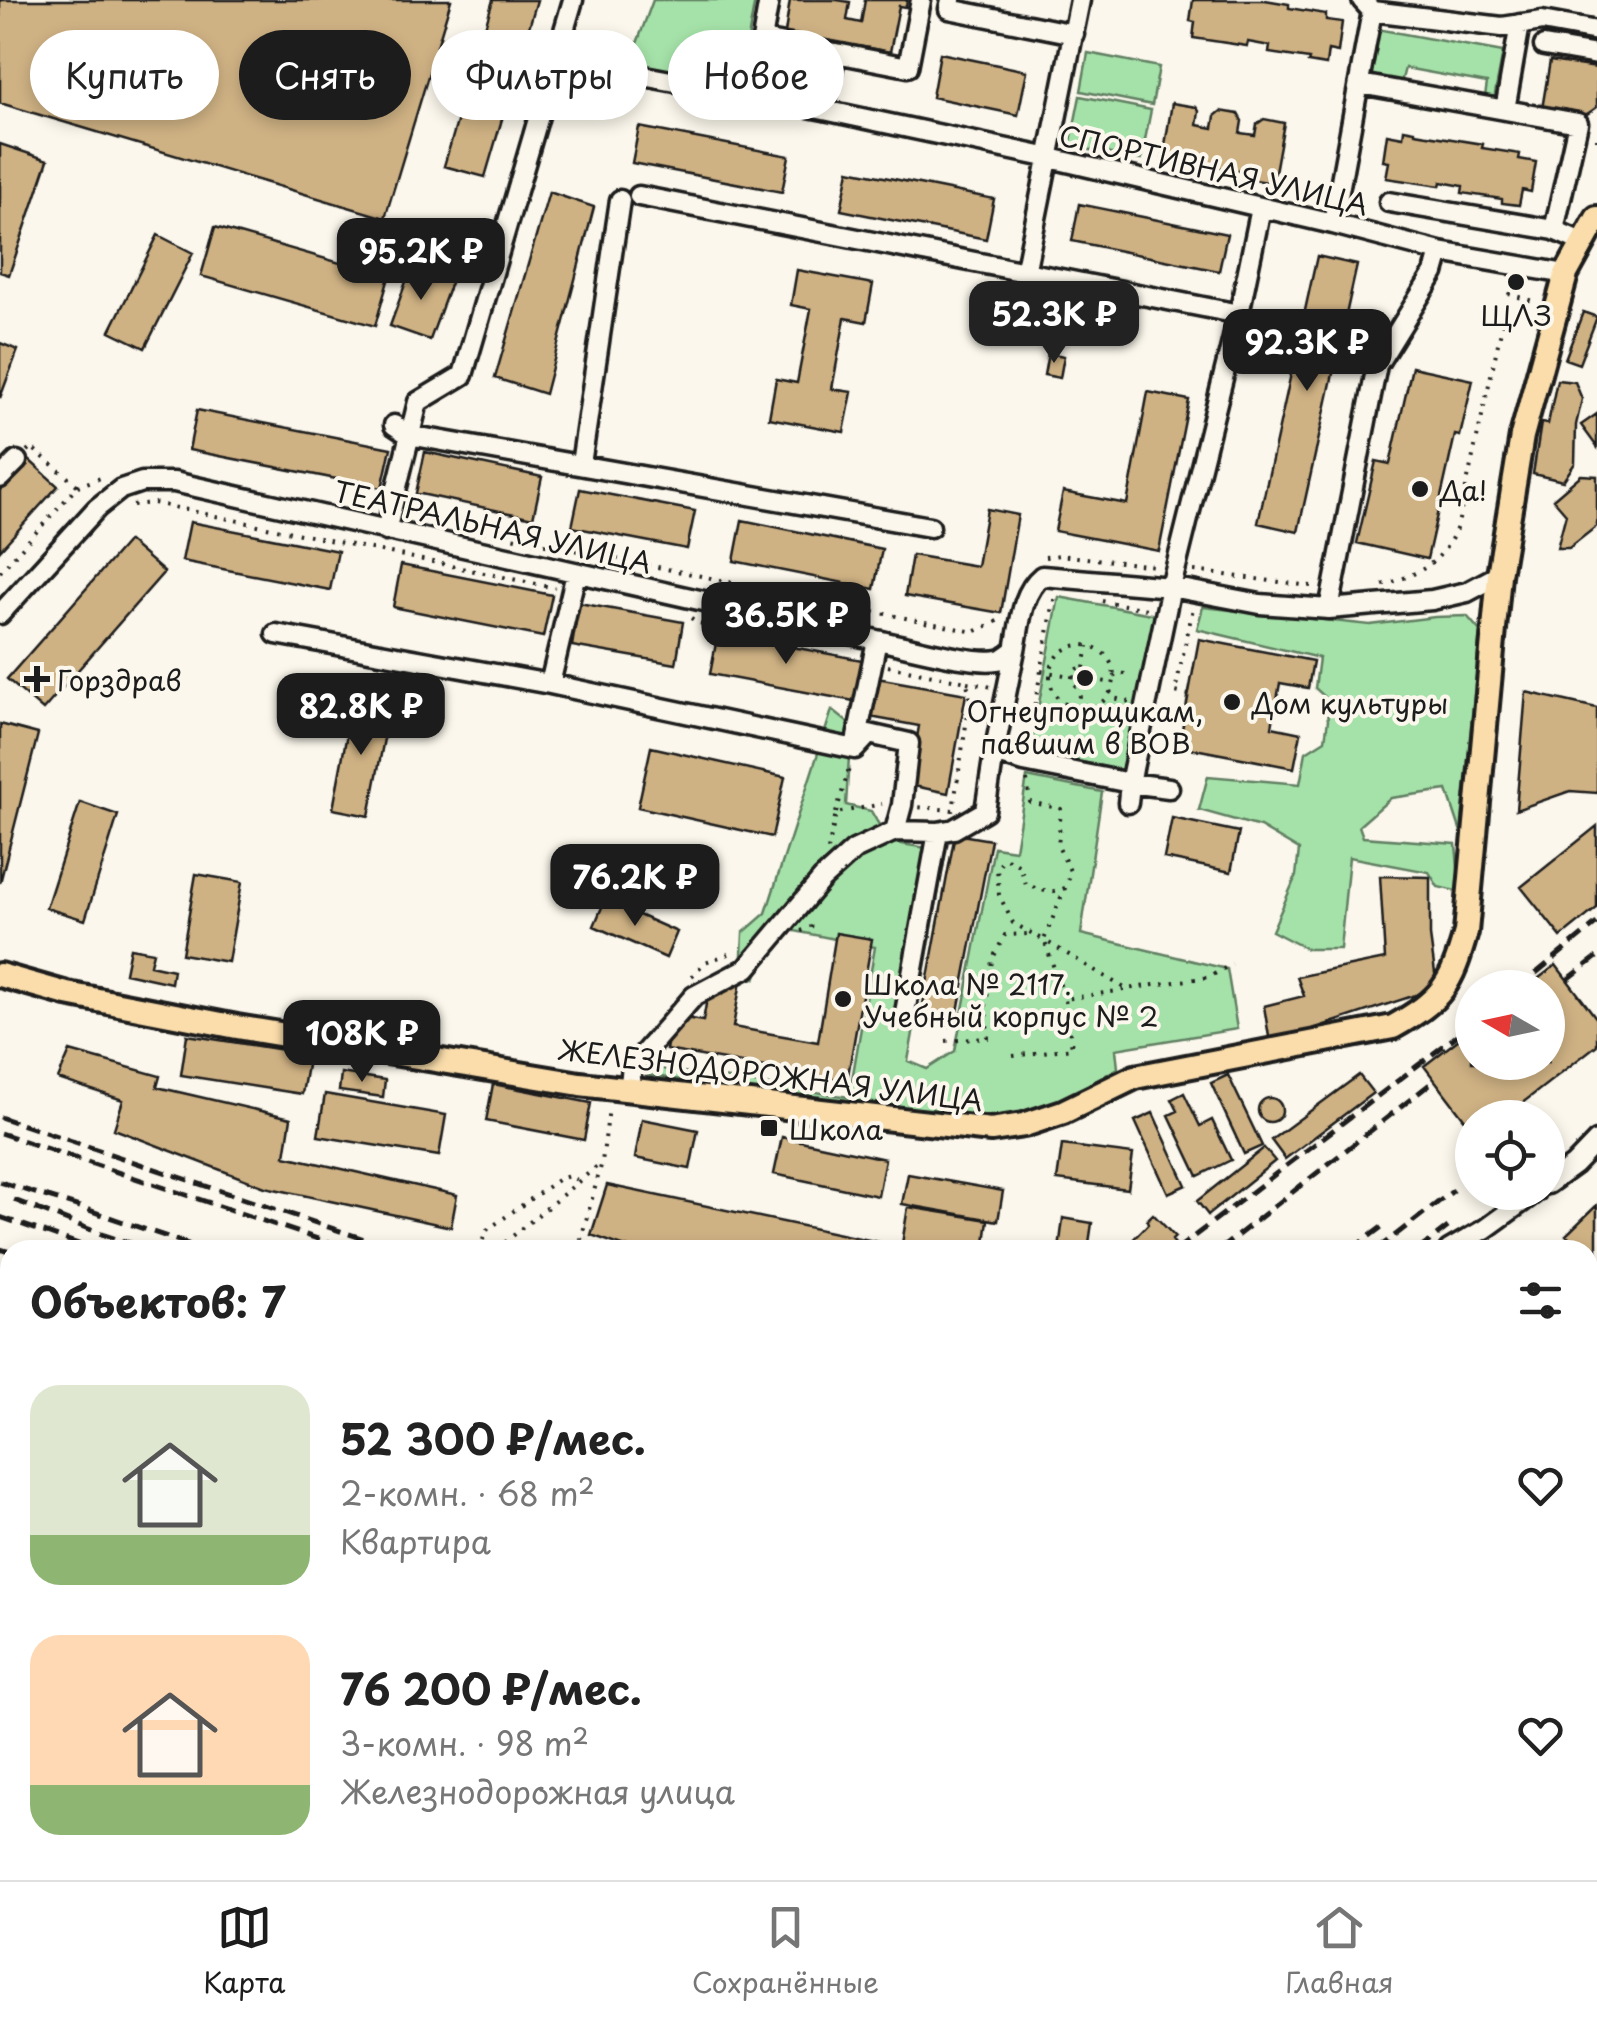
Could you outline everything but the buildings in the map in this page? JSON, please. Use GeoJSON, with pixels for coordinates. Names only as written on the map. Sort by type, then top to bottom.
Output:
{"type":"FeatureCollection","features":[{"type":"Feature","properties":{"kind":"main road","name":"ЖЕЛЕЗНОДОРОЖНАЯ УЛИЦА"},"geometry":{"type":"LineString","coordinates":[[0,975],[67,994],[620,1096],[992,1130],[1024,1125],[1063,1112],[1135,1077],[1393,1028],[1422,1011],[1443,990],[1456,966],[1466,932],[1499,575],[1522,436],[1566,274],[1597,218]]}},
{"type":"Feature","properties":{"kind":"street"},"geometry":{"type":"LineString","coordinates":[[563,30],[572,0]]}},
{"type":"Feature","properties":{"kind":"street"},"geometry":{"type":"LineString","coordinates":[[764,30],[769,0]]}},
{"type":"Feature","properties":{"kind":"street"},"geometry":{"type":"LineString","coordinates":[[844,55],[908,67],[921,0]]}},
{"type":"Feature","properties":{"kind":"street"},"geometry":{"type":"LineString","coordinates":[[950,0],[949,10],[1074,34]]}},
{"type":"Feature","properties":{"kind":"street"},"geometry":{"type":"LineString","coordinates":[[1025,273],[1080,0]]}},
{"type":"Feature","properties":{"kind":"street"},"geometry":{"type":"LineString","coordinates":[[1333,224],[1360,84],[1367,5],[1502,27],[1542,21],[1597,31]]}},
{"type":"Feature","properties":{"kind":"street"},"geometry":{"type":"LineString","coordinates":[[1505,110],[1520,24]]}},
{"type":"Feature","properties":{"kind":"street"},"geometry":{"type":"LineString","coordinates":[[1544,46],[1597,54]]}},
{"type":"Feature","properties":{"kind":"street"},"geometry":{"type":"LineString","coordinates":[[1360,84],[1578,123],[1554,230]]}},
{"type":"Feature","properties":{"kind":"street","name":"СПОРТИВНАЯ УЛИЦА"},"geometry":{"type":"LineString","coordinates":[[844,114],[1050,158],[1440,252],[1566,274]]}},
{"type":"Feature","properties":{"kind":"street"},"geometry":{"type":"LineString","coordinates":[[386,531],[402,430],[418,402],[463,374],[536,120]]}},
{"type":"Feature","properties":{"kind":"street"},"geometry":{"type":"LineString","coordinates":[[639,196],[1238,314]]}},
{"type":"Feature","properties":{"kind":"street"},"geometry":{"type":"LineString","coordinates":[[581,464],[620,200]]}},
{"type":"Feature","properties":{"kind":"street"},"geometry":{"type":"LineString","coordinates":[[1389,202],[1554,230],[1584,243]]}},
{"type":"Feature","properties":{"kind":"street"},"geometry":{"type":"LineString","coordinates":[[1128,803],[1171,587],[1260,208]]}},
{"type":"Feature","properties":{"kind":"street"},"geometry":{"type":"LineString","coordinates":[[1328,609],[1376,365],[1434,273],[1440,252]]}},
{"type":"Feature","properties":{"kind":"street"},"geometry":{"type":"LineString","coordinates":[[402,430],[930,527]]}},
{"type":"Feature","properties":{"kind":"street"},"geometry":{"type":"LineString","coordinates":[[0,478],[17,461]]}},
{"type":"Feature","properties":{"kind":"street","name":"ТЕАТРАЛЬНАЯ УЛИЦА"},"geometry":{"type":"LineString","coordinates":[[0,614],[97,508],[121,489],[142,482],[174,482],[386,531],[574,582],[941,653],[991,660],[1016,650]]}},
{"type":"Feature","properties":{"kind":"street"},"geometry":{"type":"LineString","coordinates":[[620,1096],[632,1067],[694,996],[747,968],[822,879],[854,850],[895,832],[954,829],[986,810],[1025,600],[1042,576],[1171,587],[1260,604],[1328,609],[1432,600],[1467,592],[1499,575]]}},
{"type":"Feature","properties":{"kind":"street"},"geometry":{"type":"LineString","coordinates":[[550,684],[574,582]]}},
{"type":"Feature","properties":{"kind":"street"},"geometry":{"type":"LineString","coordinates":[[276,634],[550,684],[855,749]]}},
{"type":"Feature","properties":{"kind":"street"},"geometry":{"type":"LineString","coordinates":[[855,749],[877,640]]}},
{"type":"Feature","properties":{"kind":"street"},"geometry":{"type":"LineString","coordinates":[[855,749],[869,734],[909,743],[895,832]]}},
{"type":"Feature","properties":{"kind":"street"},"geometry":{"type":"LineString","coordinates":[[994,753],[1169,788]]}},
{"type":"Feature","properties":{"kind":"street"},"geometry":{"type":"LineString","coordinates":[[904,1018],[938,832]]}},
{"type":"Feature","properties":{"kind":"street"},"geometry":{"type":"LineString","coordinates":[[1565,1172],[1597,1141]]}},
{"type":"Feature","properties":{"kind":"street"},"geometry":{"type":"LineString","coordinates":[[1466,1240],[1511,1210]]}},
{"type":"Feature","properties":{"kind":"path"},"geometry":{"type":"LineString","coordinates":[[17,461],[31,447],[78,486]]}},
{"type":"Feature","properties":{"kind":"path"},"geometry":{"type":"LineString","coordinates":[[127,505],[154,502],[574,582]]}},
{"type":"Feature","properties":{"kind":"path"},"geometry":{"type":"LineString","coordinates":[[1013,1056],[1072,1048],[1066,998],[1044,940],[1071,873],[1058,846],[1061,809],[1030,802],[1024,762],[1054,601],[1065,594]]}},
{"type":"Feature","properties":{"kind":"path"},"geometry":{"type":"LineString","coordinates":[[1095,600],[1191,617],[1175,692],[1189,695]]}},
{"type":"Feature","properties":{"kind":"path"},"geometry":{"type":"LineString","coordinates":[[687,616],[698,623],[806,644]]}},
{"type":"Feature","properties":{"kind":"path"},"geometry":{"type":"LineString","coordinates":[[1084,668],[1088,646]]}},
{"type":"Feature","properties":{"kind":"path"},"geometry":{"type":"LineString","coordinates":[[1113,680],[1107,657],[1088,646],[1069,648],[1060,654],[1050,674],[1054,692],[1061,700],[1078,708],[1090,708],[1100,703],[1118,673],[1123,673]]}},
{"type":"Feature","properties":{"kind":"path"},"geometry":{"type":"LineString","coordinates":[[872,663],[966,682]]}},
{"type":"Feature","properties":{"kind":"path"},"geometry":{"type":"LineString","coordinates":[[1080,689],[1073,677],[1084,668]]}},
{"type":"Feature","properties":{"kind":"path"},"geometry":{"type":"LineString","coordinates":[[1080,689],[1092,680],[1084,668]]}},
{"type":"Feature","properties":{"kind":"path"},"geometry":{"type":"LineString","coordinates":[[1041,670],[1113,680]]}},
{"type":"Feature","properties":{"kind":"path"},"geometry":{"type":"LineString","coordinates":[[1078,708],[1080,689]]}},
{"type":"Feature","properties":{"kind":"path"},"geometry":{"type":"LineString","coordinates":[[1110,690],[1119,699]]}},
{"type":"Feature","properties":{"kind":"path"},"geometry":{"type":"LineString","coordinates":[[836,813],[855,749]]}},
{"type":"Feature","properties":{"kind":"path"},"geometry":{"type":"LineString","coordinates":[[1065,888],[1051,893],[1026,885],[1020,866],[1005,858],[998,868],[999,895],[1013,922],[1126,989]]}},
{"type":"Feature","properties":{"kind":"path"},"geometry":{"type":"LineString","coordinates":[[946,1041],[988,1038],[986,1006],[992,960],[1005,935],[1034,934]]}},
{"type":"Feature","properties":{"kind":"path"},"geometry":{"type":"LineString","coordinates":[[1066,998],[1209,977],[1232,964]]}},
{"type":"Feature","properties":{"kind":"path"},"geometry":{"type":"LineString","coordinates":[[581,1240],[620,1096]]}},
{"type":"Feature","properties":{"kind":"path"},"geometry":{"type":"LineString","coordinates":[[506,1240],[602,1162]]}},
{"type":"Feature","properties":{"kind":"path"},"geometry":{"type":"LineString","coordinates":[[483,1240],[487,1230],[559,1179],[569,1176],[578,1181]]}},
{"type":"Feature","properties":{"kind":"green space"},"geometry":{"type":"Polygon","coordinates":[[[653,0],[755,0],[750,30],[668,30],[668,72],[648,68],[648,30],[642,30],[653,0]]]}},
{"type":"Feature","properties":{"kind":"green space"},"geometry":{"type":"Polygon","coordinates":[[[1377,29],[1503,52],[1494,99],[1485,97],[1487,83],[1405,68],[1401,83],[1369,78],[1377,29]]]}},
{"type":"Feature","properties":{"kind":"green space"},"geometry":{"type":"Polygon","coordinates":[[[1088,53],[1159,67],[1152,105],[1081,91],[1088,53]]]}},
{"type":"Feature","properties":{"kind":"green space"},"geometry":{"type":"Polygon","coordinates":[[[1080,96],[1151,110],[1141,160],[1070,146],[1080,96]]]}},
{"type":"Feature","properties":{"kind":"green space"},"geometry":{"type":"Polygon","coordinates":[[[1059,597],[1162,616],[1128,772],[1030,751],[1059,597]]]}},
{"type":"Feature","properties":{"kind":"green space"},"geometry":{"type":"Polygon","coordinates":[[[1203,607],[1370,625],[1467,616],[1480,631],[1461,832],[1447,790],[1391,798],[1359,826],[1363,837],[1456,844],[1460,892],[1438,887],[1429,872],[1349,857],[1340,949],[1307,949],[1272,931],[1296,876],[1299,850],[1260,827],[1199,810],[1208,776],[1300,784],[1306,752],[1325,740],[1325,697],[1315,688],[1319,658],[1197,629],[1203,607]]]}},
{"type":"Feature","properties":{"kind":"green space"},"geometry":{"type":"Polygon","coordinates":[[[832,710],[851,725],[846,805],[871,811],[889,842],[946,851],[908,1061],[927,1069],[955,1051],[994,847],[1015,850],[1027,777],[1102,792],[1081,934],[1227,969],[1237,1029],[1116,1049],[1118,1068],[1043,1111],[989,1123],[646,1075],[649,1067],[849,1097],[875,947],[790,930],[765,953],[755,979],[741,976],[743,933],[766,913],[832,710]]]}},
{"type":"Feature","properties":{"kind":"railway"},"geometry":{"type":"LineString","coordinates":[[1540,970],[1597,923]]}},
{"type":"Feature","properties":{"kind":"railway"},"geometry":{"type":"LineString","coordinates":[[1567,980],[1597,957]]}},
{"type":"Feature","properties":{"kind":"railway"},"geometry":{"type":"LineString","coordinates":[[1189,1240],[1455,1037]]}},
{"type":"Feature","properties":{"kind":"railway"},"geometry":{"type":"LineString","coordinates":[[1232,1240],[1435,1080]]}},
{"type":"Feature","properties":{"kind":"railway"},"geometry":{"type":"LineString","coordinates":[[0,1117],[367,1240]]}},
{"type":"Feature","properties":{"kind":"railway"},"geometry":{"type":"LineString","coordinates":[[0,1133],[321,1240]]}},
{"type":"Feature","properties":{"kind":"railway"},"geometry":{"type":"LineString","coordinates":[[0,1182],[176,1240]]}},
{"type":"Feature","properties":{"kind":"railway"},"geometry":{"type":"LineString","coordinates":[[1389,1240],[1454,1190]]}},
{"type":"Feature","properties":{"kind":"railway"},"geometry":{"type":"LineString","coordinates":[[14,1200],[120,1240]]}},
{"type":"Feature","properties":{"kind":"railway"},"geometry":{"type":"LineString","coordinates":[[0,1217],[67,1240]]}},
{"type":"Feature","properties":{"kind":"railway"},"geometry":{"type":"LineString","coordinates":[[1364,1240],[1387,1223]]}},
{"type":"Feature","properties":{"kind":"railway"},"geometry":{"type":"LineString","coordinates":[[1431,1240],[1448,1227]]}},
{"type":"Feature","properties":{"kind":"place","name":"ЩЛЗ"},"geometry":{"type":"Point","coordinates":[1516,282]}},
{"type":"Feature","properties":{"kind":"place","name":"Да!"},"geometry":{"type":"Point","coordinates":[1420,489]}},
{"type":"Feature","properties":{"kind":"place","name":"Огнеупорщикам, павшим в ВОВ"},"geometry":{"type":"Point","coordinates":[1085,678]}},
{"type":"Feature","properties":{"kind":"place","name":"Горздрав"},"geometry":{"type":"Point","coordinates":[37,679]}},
{"type":"Feature","properties":{"kind":"place","name":"Дом культуры"},"geometry":{"type":"Point","coordinates":[1232,702]}},
{"type":"Feature","properties":{"kind":"place","name":"Школа № 2117. Учебный корпус № 2"},"geometry":{"type":"Point","coordinates":[843,999]}},
{"type":"Feature","properties":{"kind":"place","name":"Школа"},"geometry":{"type":"Point","coordinates":[769,1128]}}]}
